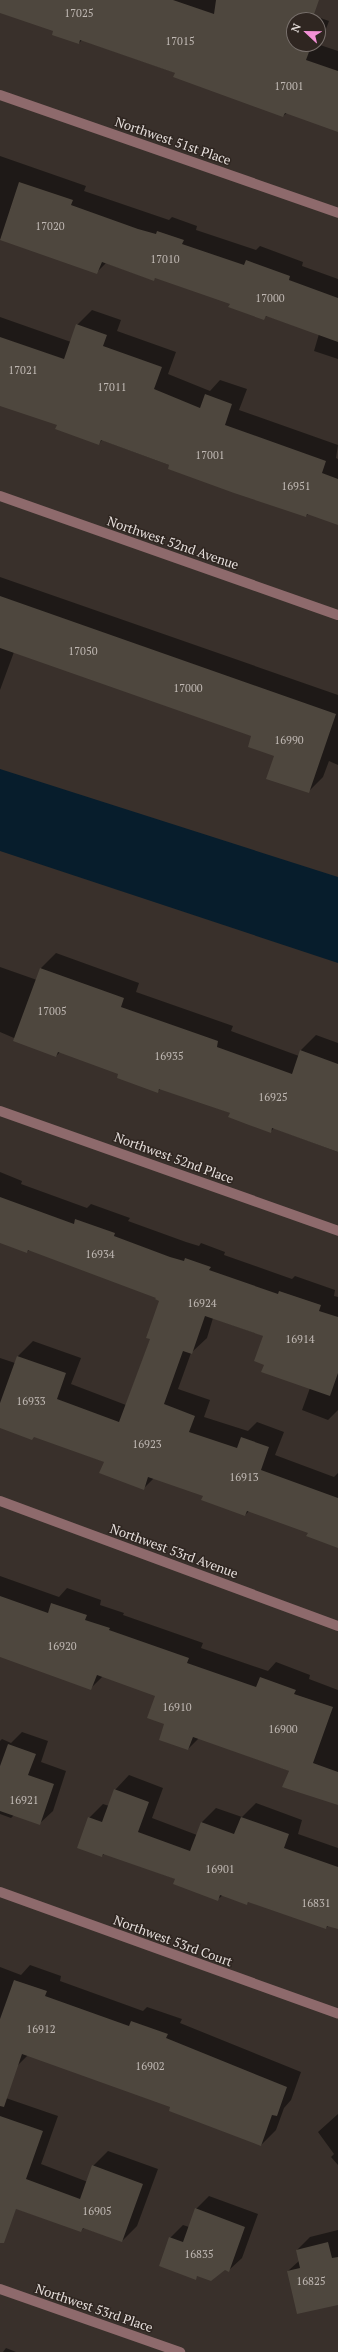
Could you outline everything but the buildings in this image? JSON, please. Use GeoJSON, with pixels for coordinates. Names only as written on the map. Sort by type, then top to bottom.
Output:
{"type":"FeatureCollection","features":[{"type":"Feature","properties":{"kind":"street","name":"Northwest 51st Place"},"geometry":{"type":"LineString","coordinates":[[0,94],[338,213]]}},
{"type":"Feature","properties":{"kind":"street","name":"Northwest 52nd Avenue"},"geometry":{"type":"LineString","coordinates":[[0,496],[338,615]]}},
{"type":"Feature","properties":{"kind":"street","name":"Northwest 52nd Place"},"geometry":{"type":"LineString","coordinates":[[0,1111],[338,1231]]}},
{"type":"Feature","properties":{"kind":"street","name":"Northwest 53rd Avenue"},"geometry":{"type":"LineString","coordinates":[[0,1501],[338,1626]]}},
{"type":"Feature","properties":{"kind":"street","name":"Northwest 53rd Court"},"geometry":{"type":"LineString","coordinates":[[0,1892],[338,2014]]}},
{"type":"Feature","properties":{"kind":"street","name":"Northwest 53rd Place"},"geometry":{"type":"LineString","coordinates":[[0,2289],[180,2352]]}},
{"type":"Feature","properties":{"kind":"water"},"geometry":{"type":"Polygon","coordinates":[[[0,769],[338,877],[338,963],[0,851],[0,769]]]}}]}
